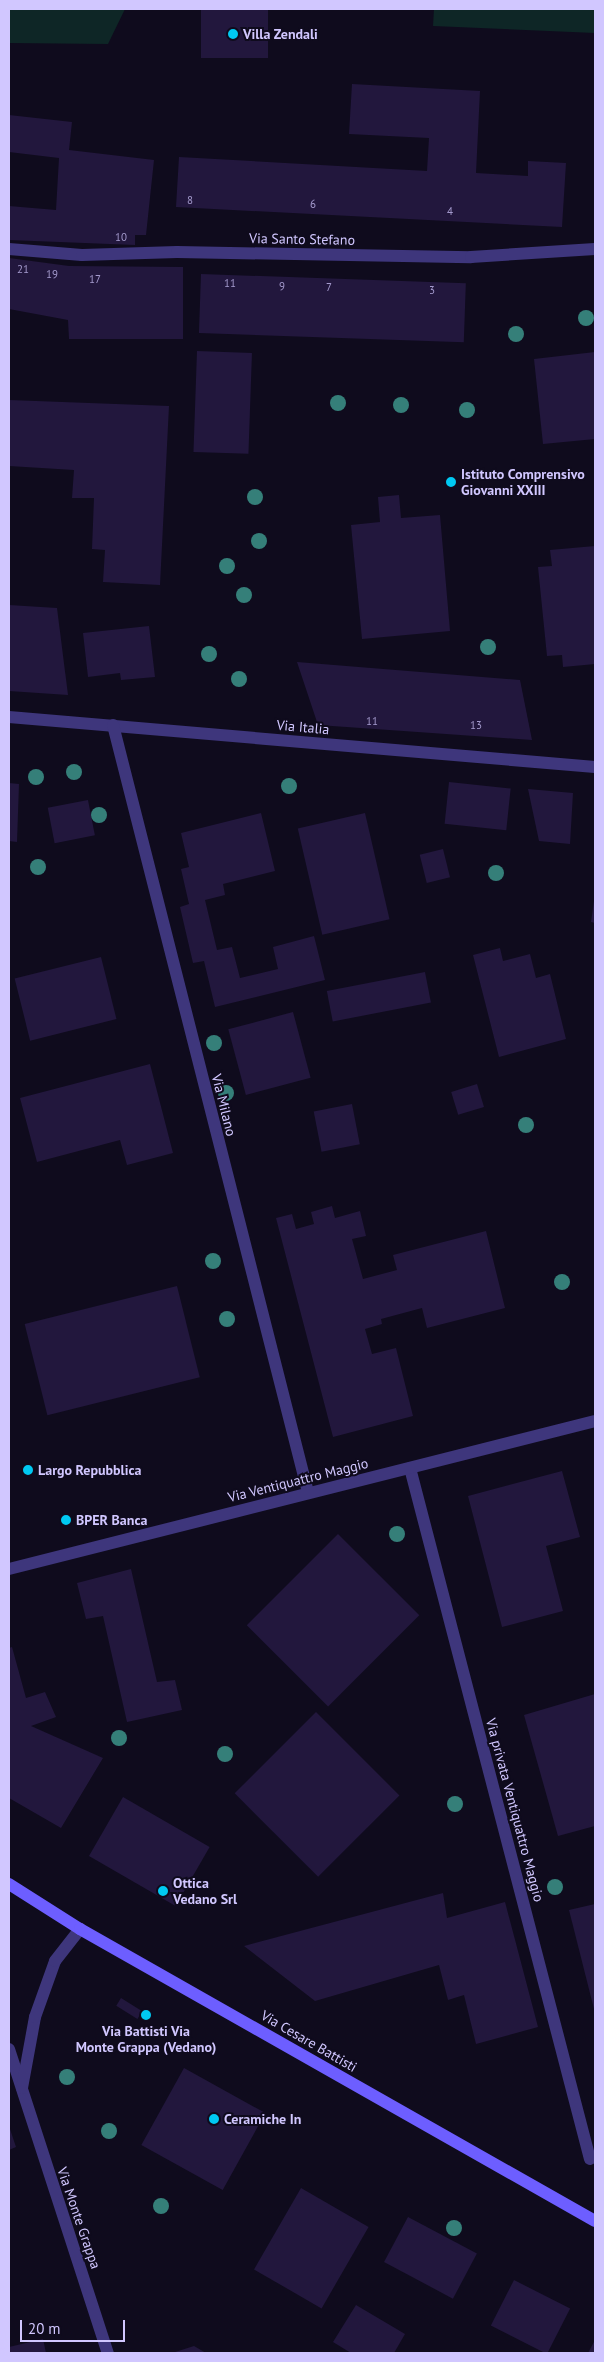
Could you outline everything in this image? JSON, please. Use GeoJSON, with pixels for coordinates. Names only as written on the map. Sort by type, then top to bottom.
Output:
{"type":"FeatureCollection","features":[{"type":"Feature","properties":{"kind":"main road","name":"Via Cesare Battisti"},"geometry":{"type":"LineString","coordinates":[[9,1884],[80,1929],[595,2221]]}},
{"type":"Feature","properties":{"kind":"street","name":"Via Santo Stefano"},"geometry":{"type":"LineString","coordinates":[[9,249],[82,255],[177,252],[470,257],[595,249]]}},
{"type":"Feature","properties":{"kind":"street","name":"Via Italia"},"geometry":{"type":"LineString","coordinates":[[9,717],[595,767]]}},
{"type":"Feature","properties":{"kind":"street","name":"Via Milano"},"geometry":{"type":"LineString","coordinates":[[113,725],[308,1492]]}},
{"type":"Feature","properties":{"kind":"street","name":"Via Ventiquattro Maggio"},"geometry":{"type":"LineString","coordinates":[[9,1569],[308,1492],[595,1422]]}},
{"type":"Feature","properties":{"kind":"street","name":"Via privata Ventiquattro Maggio"},"geometry":{"type":"LineString","coordinates":[[410,1468],[590,2159]]}},
{"type":"Feature","properties":{"kind":"street","name":"Via Monte Grappa"},"geometry":{"type":"LineString","coordinates":[[21,2092],[35,2017],[55,1961],[80,1929]]}},
{"type":"Feature","properties":{"kind":"street","name":"Via Monte Grappa"},"geometry":{"type":"LineString","coordinates":[[9,2049],[21,2092],[108,2353]]}},
{"type":"Feature","properties":{"kind":"green space"},"geometry":{"type":"Polygon","coordinates":[[[9,9],[125,9],[108,44],[9,43],[9,9]]]}},
{"type":"Feature","properties":{"kind":"green space"},"geometry":{"type":"Polygon","coordinates":[[[434,9],[595,9],[595,33],[433,26],[434,9]]]}},
{"type":"Feature","properties":{"kind":"building","name":"Villa Zendali"},"geometry":{"type":"Polygon","coordinates":[[[201,9],[268,9],[268,58],[201,58],[201,9]]]}},
{"type":"Feature","properties":{"kind":"building"},"geometry":{"type":"Polygon","coordinates":[[[352,84],[480,91],[476,173],[528,176],[528,161],[566,163],[562,227],[176,207],[179,157],[427,171],[429,138],[349,134],[352,84]]]}},
{"type":"Feature","properties":{"kind":"building"},"geometry":{"type":"Polygon","coordinates":[[[9,115],[72,122],[69,150],[154,160],[146,235],[135,235],[135,245],[9,240],[9,206],[56,210],[59,158],[9,152],[9,115]]]}},
{"type":"Feature","properties":{"kind":"building"},"geometry":{"type":"Polygon","coordinates":[[[9,258],[69,266],[183,267],[183,339],[69,339],[68,320],[9,309],[9,258]]]}},
{"type":"Feature","properties":{"kind":"building"},"geometry":{"type":"Polygon","coordinates":[[[201,274],[466,283],[464,342],[199,333],[201,274]]]}},
{"type":"Feature","properties":{"kind":"building"},"geometry":{"type":"Polygon","coordinates":[[[197,351],[252,353],[248,454],[193,452],[197,351]]]}},
{"type":"Feature","properties":{"kind":"building"},"geometry":{"type":"Polygon","coordinates":[[[595,352],[595,439],[543,444],[534,359],[595,352]]]}},
{"type":"Feature","properties":{"kind":"building"},"geometry":{"type":"Polygon","coordinates":[[[9,400],[169,406],[160,585],[103,582],[105,550],[92,549],[94,498],[72,498],[74,470],[9,466],[9,400]]]}},
{"type":"Feature","properties":{"kind":"building"},"geometry":{"type":"Polygon","coordinates":[[[399,495],[401,518],[440,515],[450,631],[362,639],[351,525],[380,522],[378,497],[399,495]]]}},
{"type":"Feature","properties":{"kind":"building"},"geometry":{"type":"Polygon","coordinates":[[[595,546],[595,664],[563,667],[562,655],[547,656],[538,567],[552,566],[550,550],[595,546]]]}},
{"type":"Feature","properties":{"kind":"building"},"geometry":{"type":"Polygon","coordinates":[[[9,605],[57,608],[68,695],[9,691],[9,605]]]}},
{"type":"Feature","properties":{"kind":"building"},"geometry":{"type":"Polygon","coordinates":[[[149,626],[155,677],[121,680],[120,673],[88,677],[83,633],[149,626]]]}},
{"type":"Feature","properties":{"kind":"building"},"geometry":{"type":"Polygon","coordinates":[[[297,662],[520,680],[532,740],[318,725],[297,662]]]}},
{"type":"Feature","properties":{"kind":"building"},"geometry":{"type":"Polygon","coordinates":[[[449,782],[511,788],[506,830],[445,824],[449,782]]]}},
{"type":"Feature","properties":{"kind":"building"},"geometry":{"type":"Polygon","coordinates":[[[9,783],[19,784],[17,842],[9,841],[9,783]]]}},
{"type":"Feature","properties":{"kind":"building"},"geometry":{"type":"Polygon","coordinates":[[[528,789],[573,793],[570,844],[539,841],[528,789]]]}},
{"type":"Feature","properties":{"kind":"building"},"geometry":{"type":"Polygon","coordinates":[[[88,800],[95,835],[55,843],[48,808],[88,800]]]}},
{"type":"Feature","properties":{"kind":"building"},"geometry":{"type":"Polygon","coordinates":[[[261,813],[275,871],[223,884],[225,895],[205,900],[217,950],[232,947],[240,978],[278,969],[273,947],[314,936],[325,980],[215,1007],[204,961],[193,963],[180,907],[189,904],[181,869],[189,867],[181,833],[261,813]]]}},
{"type":"Feature","properties":{"kind":"building"},"geometry":{"type":"Polygon","coordinates":[[[365,813],[390,919],[322,935],[298,829],[365,813]]]}},
{"type":"Feature","properties":{"kind":"building"},"geometry":{"type":"Polygon","coordinates":[[[443,849],[450,877],[427,883],[420,855],[443,849]]]}},
{"type":"Feature","properties":{"kind":"building"},"geometry":{"type":"Polygon","coordinates":[[[595,902],[595,923],[591,922],[595,902]]]}},
{"type":"Feature","properties":{"kind":"building"},"geometry":{"type":"Polygon","coordinates":[[[500,948],[503,961],[530,954],[536,978],[550,974],[566,1039],[499,1057],[473,955],[500,948]]]}},
{"type":"Feature","properties":{"kind":"building"},"geometry":{"type":"Polygon","coordinates":[[[101,957],[116,1019],[30,1041],[15,979],[101,957]]]}},
{"type":"Feature","properties":{"kind":"building"},"geometry":{"type":"Polygon","coordinates":[[[425,972],[431,1002],[333,1022],[327,991],[425,972]]]}},
{"type":"Feature","properties":{"kind":"building"},"geometry":{"type":"Polygon","coordinates":[[[293,1012],[311,1078],[246,1095],[228,1029],[293,1012]]]}},
{"type":"Feature","properties":{"kind":"building"},"geometry":{"type":"Polygon","coordinates":[[[150,1064],[173,1153],[127,1165],[120,1140],[37,1162],[20,1098],[150,1064]]]}},
{"type":"Feature","properties":{"kind":"building"},"geometry":{"type":"Polygon","coordinates":[[[477,1084],[484,1107],[458,1115],[451,1092],[477,1084]]]}},
{"type":"Feature","properties":{"kind":"building"},"geometry":{"type":"Polygon","coordinates":[[[352,1104],[360,1144],[322,1152],[314,1111],[352,1104]]]}},
{"type":"Feature","properties":{"kind":"building"},"geometry":{"type":"Polygon","coordinates":[[[332,1206],[335,1218],[360,1211],[366,1236],[352,1239],[363,1279],[397,1270],[393,1255],[486,1231],[505,1308],[427,1328],[422,1308],[381,1319],[382,1324],[365,1329],[372,1354],[396,1348],[413,1416],[333,1437],[276,1218],[292,1214],[296,1229],[314,1224],[311,1212],[332,1206]]]}},
{"type":"Feature","properties":{"kind":"building"},"geometry":{"type":"Polygon","coordinates":[[[177,1286],[200,1377],[47,1415],[25,1324],[177,1286]]]}},
{"type":"Feature","properties":{"kind":"building"},"geometry":{"type":"Polygon","coordinates":[[[562,1471],[580,1537],[546,1546],[563,1611],[502,1627],[468,1496],[562,1471]]]}},
{"type":"Feature","properties":{"kind":"building"},"geometry":{"type":"Polygon","coordinates":[[[338,1534],[419,1615],[328,1707],[247,1625],[338,1534]]]}},
{"type":"Feature","properties":{"kind":"building"},"geometry":{"type":"Polygon","coordinates":[[[131,1569],[157,1682],[175,1680],[182,1710],[127,1722],[103,1616],[86,1619],[77,1583],[131,1569]]]}},
{"type":"Feature","properties":{"kind":"building"},"geometry":{"type":"Polygon","coordinates":[[[12,1647],[26,1698],[45,1692],[56,1717],[31,1726],[103,1758],[61,1828],[9,1798],[9,1648],[12,1647]]]}},
{"type":"Feature","properties":{"kind":"building"},"geometry":{"type":"Polygon","coordinates":[[[595,1694],[595,1826],[558,1836],[524,1715],[595,1694]]]}},
{"type":"Feature","properties":{"kind":"building"},"geometry":{"type":"Polygon","coordinates":[[[316,1712],[399,1795],[318,1877],[235,1793],[316,1712]]]}},
{"type":"Feature","properties":{"kind":"building"},"geometry":{"type":"Polygon","coordinates":[[[123,1797],[210,1847],[176,1906],[89,1856],[123,1797]]]}},
{"type":"Feature","properties":{"kind":"building"},"geometry":{"type":"Polygon","coordinates":[[[443,1893],[447,1918],[505,1902],[538,2027],[476,2044],[464,1995],[448,2000],[439,1965],[315,2001],[244,1946],[443,1893]]]}},
{"type":"Feature","properties":{"kind":"building"},"geometry":{"type":"Polygon","coordinates":[[[595,1904],[595,2013],[569,1910],[595,1904]]]}},
{"type":"Feature","properties":{"kind":"building"},"geometry":{"type":"Polygon","coordinates":[[[121,1998],[142,2011],[137,2019],[116,2006],[121,1998]]]}},
{"type":"Feature","properties":{"kind":"building"},"geometry":{"type":"Polygon","coordinates":[[[184,2068],[265,2113],[223,2190],[141,2145],[184,2068]]]}},
{"type":"Feature","properties":{"kind":"building"},"geometry":{"type":"Polygon","coordinates":[[[9,2126],[16,2147],[9,2150],[9,2126]]]}},
{"type":"Feature","properties":{"kind":"building"},"geometry":{"type":"Polygon","coordinates":[[[301,2188],[369,2227],[322,2308],[254,2269],[301,2188]]]}},
{"type":"Feature","properties":{"kind":"building"},"geometry":{"type":"Polygon","coordinates":[[[408,2217],[477,2254],[453,2299],[384,2262],[408,2217]]]}},
{"type":"Feature","properties":{"kind":"building"},"geometry":{"type":"Polygon","coordinates":[[[514,2280],[570,2309],[548,2353],[491,2325],[514,2280]]]}},
{"type":"Feature","properties":{"kind":"building"},"geometry":{"type":"Polygon","coordinates":[[[356,2305],[405,2334],[394,2353],[351,2353],[333,2342],[356,2305]]]}},
{"type":"Feature","properties":{"kind":"building"},"geometry":{"type":"Polygon","coordinates":[[[43,2339],[46,2353],[9,2353],[9,2347],[43,2339]]]}},
{"type":"Feature","properties":{"kind":"building"},"geometry":{"type":"Polygon","coordinates":[[[595,2340],[595,2353],[588,2353],[595,2340]]]}},
{"type":"Feature","properties":{"kind":"building"},"geometry":{"type":"Polygon","coordinates":[[[194,2346],[206,2353],[172,2353],[194,2346]]]}},
{"type":"Feature","properties":{"kind":"place","name":"Villa Zendali"},"geometry":{"type":"Point","coordinates":[233,34]}},
{"type":"Feature","properties":{"kind":"place","name":"Istituto Comprensivo Giovanni XXIII"},"geometry":{"type":"Point","coordinates":[451,482]}},
{"type":"Feature","properties":{"kind":"place","name":"Largo Repubblica"},"geometry":{"type":"Point","coordinates":[28,1470]}},
{"type":"Feature","properties":{"kind":"place","name":"BPER Banca"},"geometry":{"type":"Point","coordinates":[66,1520]}},
{"type":"Feature","properties":{"kind":"place","name":"Ottica Vedano Srl"},"geometry":{"type":"Point","coordinates":[163,1891]}},
{"type":"Feature","properties":{"kind":"place","name":"Via Battisti Via Monte Grappa (Vedano)"},"geometry":{"type":"Point","coordinates":[146,2015]}},
{"type":"Feature","properties":{"kind":"place","name":"Ceramiche In"},"geometry":{"type":"Point","coordinates":[214,2119]}}]}
